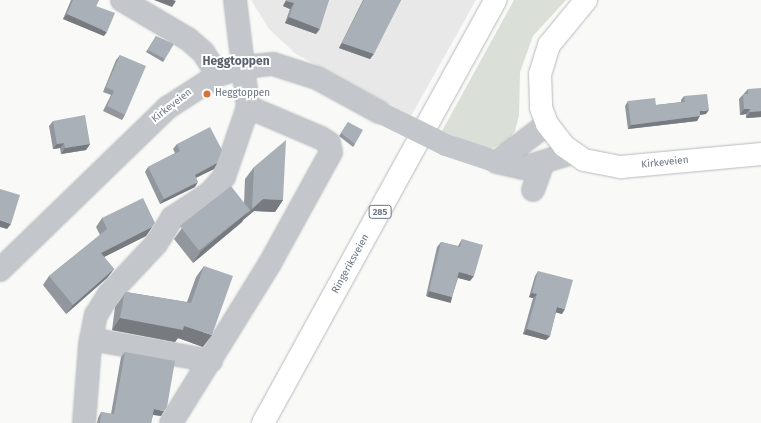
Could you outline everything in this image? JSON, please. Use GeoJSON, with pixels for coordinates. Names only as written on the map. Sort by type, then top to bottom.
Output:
{"type":"FeatureCollection","features":[{"type":"Feature","properties":{"kind":"main road","name":"Ringeriksveien"},"geometry":{"type":"LineString","coordinates":[[263,423],[496,0]]}},
{"type":"Feature","properties":{"kind":"main road","name":"Kirkeveien"},"geometry":{"type":"LineString","coordinates":[[586,0],[554,38],[541,64],[539,97],[547,124],[572,153],[599,165],[621,167],[761,154]]}},
{"type":"Feature","properties":{"kind":"street"},"geometry":{"type":"LineString","coordinates":[[122,0],[188,39],[203,52],[218,75]]}},
{"type":"Feature","properties":{"kind":"street"},"geometry":{"type":"LineString","coordinates":[[84,423],[91,340],[96,315],[109,294],[148,255],[172,218],[210,193],[224,177],[248,107],[235,0]]}},
{"type":"Feature","properties":{"kind":"street","name":"Kirkeveien"},"geometry":{"type":"LineString","coordinates":[[0,270],[167,108],[218,75],[243,67],[273,64],[293,69],[446,145],[497,162],[523,168],[542,165],[572,153]]}},
{"type":"Feature","properties":{"kind":"street"},"geometry":{"type":"LineString","coordinates":[[171,423],[211,361],[331,152],[329,143],[320,138],[248,107]]}},
{"type":"Feature","properties":{"kind":"street"},"geometry":{"type":"LineString","coordinates":[[497,162],[547,124]]}},
{"type":"Feature","properties":{"kind":"street"},"geometry":{"type":"LineString","coordinates":[[533,190],[542,165]]}},
{"type":"Feature","properties":{"kind":"street"},"geometry":{"type":"LineString","coordinates":[[91,340],[211,361]]}},
{"type":"Feature","properties":{"kind":"shaded area"},"geometry":{"type":"Polygon","coordinates":[[[251,0],[476,0],[411,116],[296,54],[269,29],[251,0]]]}},
{"type":"Feature","properties":{"kind":"shaded area"},"geometry":{"type":"Polygon","coordinates":[[[514,0],[566,0],[533,36],[520,72],[519,115],[515,131],[507,142],[488,150],[442,131],[514,0]]]}},
{"type":"Feature","properties":{"kind":"building"},"geometry":{"type":"Polygon","coordinates":[[[73,0],[99,0],[96,6],[115,13],[107,32],[67,14],[73,0]]]}},
{"type":"Feature","properties":{"kind":"building"},"geometry":{"type":"Polygon","coordinates":[[[329,0],[320,29],[289,17],[294,3],[286,1],[329,0]]]}},
{"type":"Feature","properties":{"kind":"building"},"geometry":{"type":"Polygon","coordinates":[[[364,0],[401,0],[374,54],[342,43],[364,0]]]}},
{"type":"Feature","properties":{"kind":"building"},"geometry":{"type":"Polygon","coordinates":[[[156,36],[174,44],[165,59],[148,50],[156,36]]]}},
{"type":"Feature","properties":{"kind":"building"},"geometry":{"type":"Polygon","coordinates":[[[120,55],[146,66],[125,115],[107,106],[114,91],[106,87],[120,55]]]}},
{"type":"Feature","properties":{"kind":"building"},"geometry":{"type":"Polygon","coordinates":[[[761,88],[761,111],[750,112],[750,109],[744,109],[743,94],[748,94],[748,89],[761,88]]]}},
{"type":"Feature","properties":{"kind":"building"},"geometry":{"type":"Polygon","coordinates":[[[707,94],[709,110],[700,111],[700,116],[631,125],[628,101],[655,98],[656,105],[685,102],[684,96],[707,94]]]}},
{"type":"Feature","properties":{"kind":"building"},"geometry":{"type":"Polygon","coordinates":[[[85,115],[90,144],[65,148],[64,143],[57,144],[53,121],[85,115]]]}},
{"type":"Feature","properties":{"kind":"building"},"geometry":{"type":"Polygon","coordinates":[[[348,122],[363,130],[355,144],[341,133],[348,122]]]}},
{"type":"Feature","properties":{"kind":"building"},"geometry":{"type":"Polygon","coordinates":[[[210,127],[222,150],[217,163],[195,175],[198,182],[164,199],[148,167],[180,151],[177,144],[210,127]]]}},
{"type":"Feature","properties":{"kind":"building"},"geometry":{"type":"Polygon","coordinates":[[[286,140],[283,200],[263,199],[252,209],[254,167],[286,140]]]}},
{"type":"Feature","properties":{"kind":"building"},"geometry":{"type":"Polygon","coordinates":[[[231,186],[250,210],[199,250],[180,226],[231,186]]]}},
{"type":"Feature","properties":{"kind":"building"},"geometry":{"type":"Polygon","coordinates":[[[0,189],[20,195],[11,224],[0,220],[0,189]]]}},
{"type":"Feature","properties":{"kind":"building"},"geometry":{"type":"Polygon","coordinates":[[[143,198],[155,223],[152,227],[101,253],[114,269],[73,305],[49,276],[107,229],[102,218],[143,198]]]}},
{"type":"Feature","properties":{"kind":"building"},"geometry":{"type":"Polygon","coordinates":[[[462,239],[483,245],[474,276],[459,272],[452,297],[429,291],[441,242],[460,247],[462,239]]]}},
{"type":"Feature","properties":{"kind":"building"},"geometry":{"type":"Polygon","coordinates":[[[204,266],[233,276],[212,335],[184,326],[183,330],[120,318],[126,292],[191,303],[204,266]]]}},
{"type":"Feature","properties":{"kind":"building"},"geometry":{"type":"Polygon","coordinates":[[[538,271],[573,280],[565,309],[557,307],[550,336],[527,329],[537,294],[532,293],[538,271]]]}},
{"type":"Feature","properties":{"kind":"building"},"geometry":{"type":"Polygon","coordinates":[[[125,352],[175,361],[167,407],[164,411],[154,409],[151,423],[100,423],[101,412],[114,414],[125,352]]]}},
{"type":"Feature","properties":{"kind":"place","name":"Heggtoppen"},"geometry":{"type":"Point","coordinates":[207,94]}},
{"type":"Feature","properties":{"kind":"district","name":"Heggtoppen"},"geometry":{"type":"Point","coordinates":[236,62]}}]}
